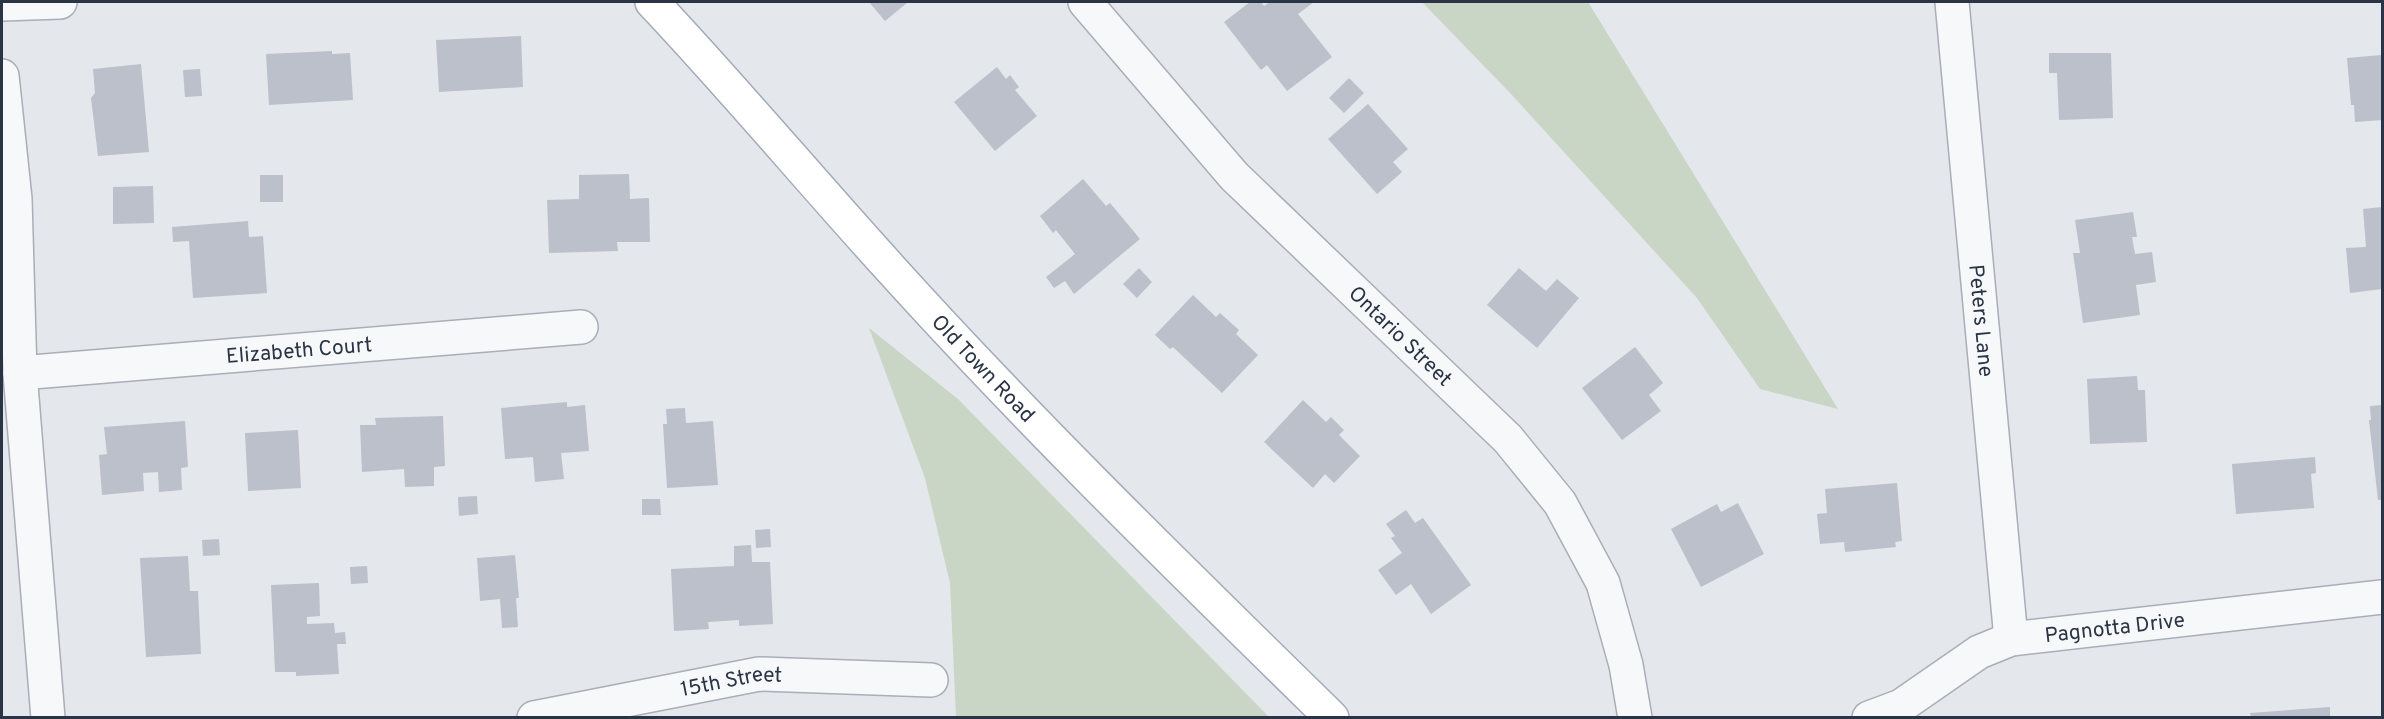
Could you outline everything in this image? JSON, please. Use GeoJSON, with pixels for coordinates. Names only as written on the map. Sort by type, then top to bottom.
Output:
{"type":"FeatureCollection","features":[{"type":"Feature","properties":{"kind":"main road","name":"Old Town Road"},"geometry":{"type":"LineString","coordinates":[[652,2],[730,84],[890,268],[976,361],[1199,587],[1332,717]]}},
{"type":"Feature","properties":{"kind":"street"},"geometry":{"type":"LineString","coordinates":[[2,4],[60,2]]}},
{"type":"Feature","properties":{"kind":"street","name":"Ontario Street"},"geometry":{"type":"LineString","coordinates":[[1085,2],[1234,176],[1508,439],[1560,503],[1603,583],[1626,664],[1635,717]]}},
{"type":"Feature","properties":{"kind":"street","name":"Peters Lane"},"geometry":{"type":"LineString","coordinates":[[1952,2],[2012,639]]}},
{"type":"Feature","properties":{"kind":"street"},"geometry":{"type":"LineString","coordinates":[[2,76],[20,373],[48,717]]}},
{"type":"Feature","properties":{"kind":"street","name":"Elizabeth Court"},"geometry":{"type":"LineString","coordinates":[[20,373],[581,327]]}},
{"type":"Feature","properties":{"kind":"street","name":"Pagnotta Drive"},"geometry":{"type":"LineString","coordinates":[[1869,717],[1900,706],[1979,651],[2012,639],[2382,597]]}},
{"type":"Feature","properties":{"kind":"street","name":"15th Street"},"geometry":{"type":"LineString","coordinates":[[534,717],[759,674],[931,680]]}},
{"type":"Feature","properties":{"kind":"green space"},"geometry":{"type":"Polygon","coordinates":[[[1422,2],[1588,2],[1838,409],[1760,389],[1697,298],[1512,95],[1422,2]]]}},
{"type":"Feature","properties":{"kind":"green space"},"geometry":{"type":"Polygon","coordinates":[[[869,328],[958,399],[1269,717],[956,717],[950,583],[925,478],[869,328]]]}},
{"type":"Feature","properties":{"kind":"building"},"geometry":{"type":"Polygon","coordinates":[[[869,2],[908,2],[885,21],[869,2]]]}},
{"type":"Feature","properties":{"kind":"building"},"geometry":{"type":"Polygon","coordinates":[[[1250,2],[1261,2],[1264,6],[1270,2],[1314,2],[1298,14],[1332,57],[1287,91],[1267,65],[1261,70],[1224,22],[1250,2]]]}},
{"type":"Feature","properties":{"kind":"building"},"geometry":{"type":"Polygon","coordinates":[[[521,36],[523,87],[439,92],[436,40],[521,36]]]}},
{"type":"Feature","properties":{"kind":"building"},"geometry":{"type":"Polygon","coordinates":[[[332,51],[332,54],[350,53],[353,100],[269,105],[266,54],[332,51]]]}},
{"type":"Feature","properties":{"kind":"building"},"geometry":{"type":"Polygon","coordinates":[[[2049,53],[2111,53],[2113,118],[2059,120],[2057,73],[2049,73],[2049,53]]]}},
{"type":"Feature","properties":{"kind":"building"},"geometry":{"type":"Polygon","coordinates":[[[2382,55],[2382,120],[2355,122],[2354,105],[2351,105],[2347,58],[2382,55]]]}},
{"type":"Feature","properties":{"kind":"building"},"geometry":{"type":"Polygon","coordinates":[[[141,64],[149,152],[98,156],[91,98],[95,93],[93,69],[141,64]]]}},
{"type":"Feature","properties":{"kind":"building"},"geometry":{"type":"Polygon","coordinates":[[[997,67],[1006,79],[1010,75],[1019,87],[1015,90],[1037,116],[995,151],[954,102],[997,67]]]}},
{"type":"Feature","properties":{"kind":"building"},"geometry":{"type":"Polygon","coordinates":[[[200,69],[202,96],[185,97],[183,70],[200,69]]]}},
{"type":"Feature","properties":{"kind":"building"},"geometry":{"type":"Polygon","coordinates":[[[1349,78],[1364,93],[1344,113],[1329,98],[1349,78]]]}},
{"type":"Feature","properties":{"kind":"building"},"geometry":{"type":"Polygon","coordinates":[[[1368,104],[1408,149],[1393,162],[1402,172],[1377,194],[1328,139],[1368,104]]]}},
{"type":"Feature","properties":{"kind":"building"},"geometry":{"type":"Polygon","coordinates":[[[629,174],[630,199],[649,198],[650,242],[617,242],[618,251],[549,253],[547,200],[579,199],[579,175],[629,174]]]}},
{"type":"Feature","properties":{"kind":"building"},"geometry":{"type":"Polygon","coordinates":[[[260,175],[283,175],[283,202],[260,202],[260,175]]]}},
{"type":"Feature","properties":{"kind":"building"},"geometry":{"type":"Polygon","coordinates":[[[1083,179],[1106,206],[1110,203],[1140,239],[1074,294],[1065,281],[1054,288],[1046,277],[1075,254],[1056,230],[1053,233],[1040,216],[1083,179]]]}},
{"type":"Feature","properties":{"kind":"building"},"geometry":{"type":"Polygon","coordinates":[[[153,186],[154,223],[113,224],[113,187],[153,186]]]}},
{"type":"Feature","properties":{"kind":"building"},"geometry":{"type":"Polygon","coordinates":[[[2382,207],[2382,289],[2350,293],[2346,248],[2366,247],[2363,209],[2382,207]]]}},
{"type":"Feature","properties":{"kind":"building"},"geometry":{"type":"Polygon","coordinates":[[[2133,212],[2137,237],[2132,237],[2135,254],[2152,252],[2156,282],[2136,285],[2140,315],[2083,323],[2073,253],[2080,253],[2075,220],[2133,212]]]}},
{"type":"Feature","properties":{"kind":"building"},"geometry":{"type":"Polygon","coordinates":[[[248,221],[249,237],[263,236],[267,293],[193,298],[189,241],[173,242],[172,227],[248,221]]]}},
{"type":"Feature","properties":{"kind":"building"},"geometry":{"type":"Polygon","coordinates":[[[1139,268],[1152,282],[1137,298],[1123,284],[1139,268]]]}},
{"type":"Feature","properties":{"kind":"building"},"geometry":{"type":"Polygon","coordinates":[[[1519,268],[1546,291],[1557,279],[1579,298],[1537,348],[1487,305],[1519,268]]]}},
{"type":"Feature","properties":{"kind":"building"},"geometry":{"type":"Polygon","coordinates":[[[1193,295],[1216,317],[1220,313],[1239,330],[1236,334],[1258,355],[1222,393],[1173,347],[1170,349],[1155,335],[1193,295]]]}},
{"type":"Feature","properties":{"kind":"building"},"geometry":{"type":"Polygon","coordinates":[[[1635,347],[1663,383],[1649,395],[1661,411],[1622,440],[1582,388],[1635,347]]]}},
{"type":"Feature","properties":{"kind":"building"},"geometry":{"type":"Polygon","coordinates":[[[2137,376],[2138,390],[2145,390],[2147,442],[2090,444],[2087,379],[2137,376]]]}},
{"type":"Feature","properties":{"kind":"building"},"geometry":{"type":"Polygon","coordinates":[[[1303,400],[1326,422],[1331,417],[1344,430],[1339,435],[1360,456],[1334,483],[1325,474],[1313,488],[1264,442],[1303,400]]]}},
{"type":"Feature","properties":{"kind":"building"},"geometry":{"type":"Polygon","coordinates":[[[567,402],[567,407],[585,405],[589,451],[561,453],[564,479],[535,482],[533,457],[505,459],[501,408],[567,402]]]}},
{"type":"Feature","properties":{"kind":"building"},"geometry":{"type":"Polygon","coordinates":[[[2382,405],[2382,500],[2378,500],[2369,420],[2371,420],[2370,406],[2382,405]]]}},
{"type":"Feature","properties":{"kind":"building"},"geometry":{"type":"Polygon","coordinates":[[[685,408],[686,423],[713,421],[718,485],[667,488],[663,424],[667,424],[666,409],[685,408]]]}},
{"type":"Feature","properties":{"kind":"building"},"geometry":{"type":"Polygon","coordinates":[[[443,416],[445,466],[434,467],[434,486],[405,487],[404,469],[362,472],[360,425],[376,425],[375,418],[443,416]]]}},
{"type":"Feature","properties":{"kind":"building"},"geometry":{"type":"Polygon","coordinates":[[[185,421],[188,467],[181,468],[182,490],[159,492],[158,472],[143,473],[144,491],[102,495],[99,455],[107,454],[104,427],[185,421]]]}},
{"type":"Feature","properties":{"kind":"building"},"geometry":{"type":"Polygon","coordinates":[[[298,430],[301,488],[248,491],[245,433],[298,430]]]}},
{"type":"Feature","properties":{"kind":"building"},"geometry":{"type":"Polygon","coordinates":[[[2315,457],[2316,473],[2311,474],[2314,508],[2236,514],[2232,464],[2315,457]]]}},
{"type":"Feature","properties":{"kind":"building"},"geometry":{"type":"Polygon","coordinates":[[[1897,483],[1902,541],[1895,542],[1896,547],[1845,552],[1844,542],[1820,544],[1817,514],[1827,513],[1825,489],[1897,483]]]}},
{"type":"Feature","properties":{"kind":"building"},"geometry":{"type":"Polygon","coordinates":[[[477,496],[478,514],[459,516],[458,497],[477,496]]]}},
{"type":"Feature","properties":{"kind":"building"},"geometry":{"type":"Polygon","coordinates":[[[642,499],[660,499],[661,515],[642,515],[642,499]]]}},
{"type":"Feature","properties":{"kind":"building"},"geometry":{"type":"Polygon","coordinates":[[[1738,503],[1764,554],[1701,587],[1671,529],[1717,504],[1721,512],[1738,503]]]}},
{"type":"Feature","properties":{"kind":"building"},"geometry":{"type":"Polygon","coordinates":[[[1406,510],[1415,523],[1423,518],[1471,585],[1431,614],[1411,584],[1396,595],[1378,570],[1402,553],[1391,538],[1395,536],[1386,524],[1406,510]]]}},
{"type":"Feature","properties":{"kind":"building"},"geometry":{"type":"Polygon","coordinates":[[[770,529],[771,547],[756,548],[755,530],[770,529]]]}},
{"type":"Feature","properties":{"kind":"building"},"geometry":{"type":"Polygon","coordinates":[[[219,539],[220,555],[203,556],[202,540],[219,539]]]}},
{"type":"Feature","properties":{"kind":"building"},"geometry":{"type":"Polygon","coordinates":[[[751,545],[752,562],[770,562],[773,624],[739,626],[739,620],[708,622],[709,629],[674,631],[671,569],[734,566],[734,546],[751,545]]]}},
{"type":"Feature","properties":{"kind":"building"},"geometry":{"type":"Polygon","coordinates":[[[515,555],[519,598],[516,598],[518,627],[502,628],[500,599],[480,601],[477,558],[515,555]]]}},
{"type":"Feature","properties":{"kind":"building"},"geometry":{"type":"Polygon","coordinates":[[[188,556],[190,591],[198,591],[201,654],[146,657],[140,558],[188,556]]]}},
{"type":"Feature","properties":{"kind":"building"},"geometry":{"type":"Polygon","coordinates":[[[367,566],[368,583],[351,584],[350,567],[367,566]]]}},
{"type":"Feature","properties":{"kind":"building"},"geometry":{"type":"Polygon","coordinates":[[[319,583],[320,616],[307,617],[307,624],[334,623],[335,633],[345,632],[346,644],[337,644],[339,674],[296,676],[296,672],[275,672],[271,585],[319,583]]]}},
{"type":"Feature","properties":{"kind":"building"},"geometry":{"type":"Polygon","coordinates":[[[2330,707],[2330,718],[2251,718],[2250,713],[2330,707]]]}}]}
